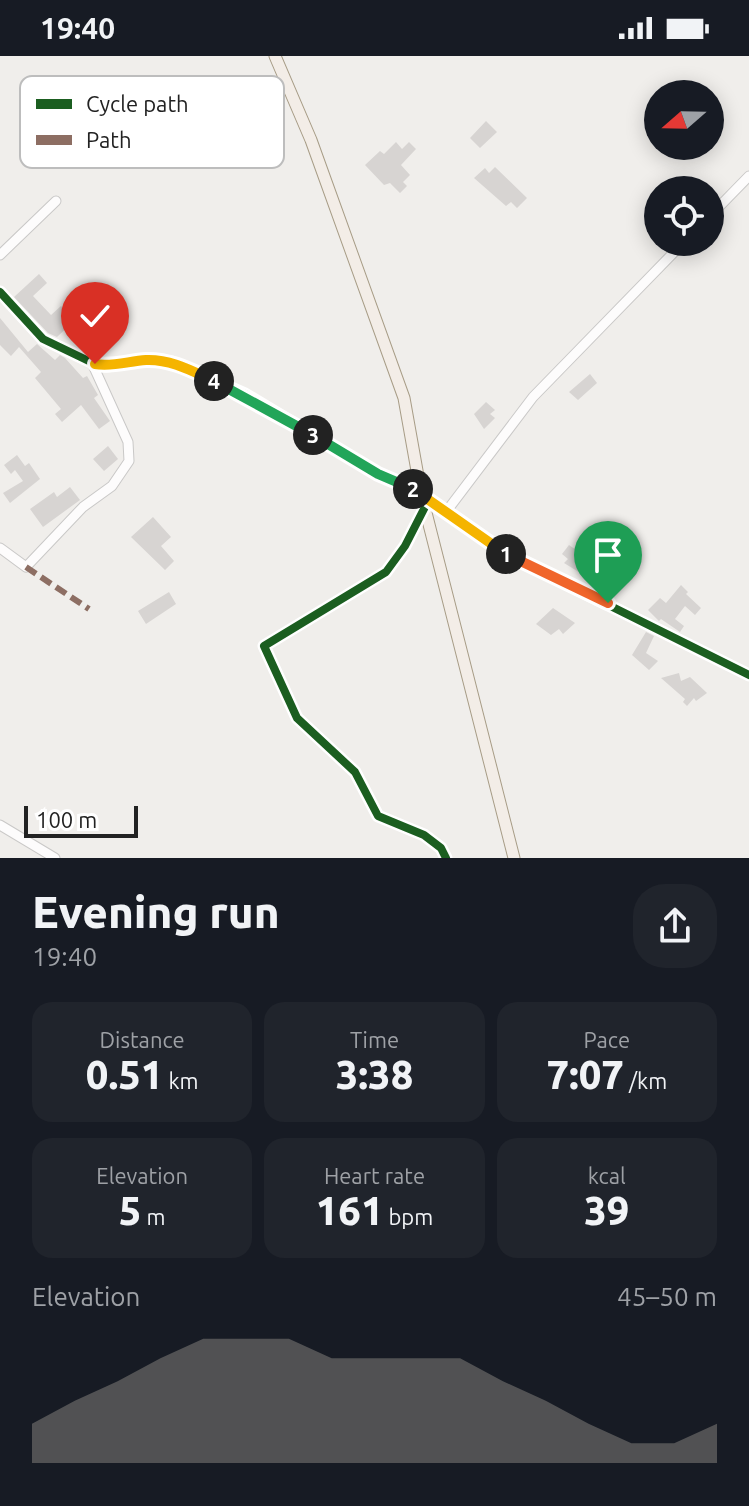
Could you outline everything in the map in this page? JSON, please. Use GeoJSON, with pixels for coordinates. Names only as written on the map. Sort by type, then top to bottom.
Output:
{"type":"FeatureCollection","features":[{"type":"Feature","properties":{"kind":"main road"},"geometry":{"type":"LineString","coordinates":[[275,56],[284,76]]}},
{"type":"Feature","properties":{"kind":"main road"},"geometry":{"type":"LineString","coordinates":[[284,77],[311,140],[404,398],[421,493],[514,858]]}},
{"type":"Feature","properties":{"kind":"street"},"geometry":{"type":"LineString","coordinates":[[724,202],[749,176]]}},
{"type":"Feature","properties":{"kind":"street"},"geometry":{"type":"LineString","coordinates":[[0,255],[56,201]]}},
{"type":"Feature","properties":{"kind":"street"},"geometry":{"type":"LineString","coordinates":[[446,512],[533,397],[670,256]]}},
{"type":"Feature","properties":{"kind":"street"},"geometry":{"type":"LineString","coordinates":[[0,292],[43,339],[92,363],[107,366],[148,360],[172,362],[245,394],[378,474],[421,493],[500,551],[749,675]]}},
{"type":"Feature","properties":{"kind":"street"},"geometry":{"type":"LineString","coordinates":[[0,548],[26,567],[83,507],[112,486],[129,461],[128,442],[92,363]]}},
{"type":"Feature","properties":{"kind":"street"},"geometry":{"type":"LineString","coordinates":[[425,507],[405,546],[386,572],[264,646],[265,653],[279,671],[297,718],[355,772],[378,816],[424,835],[441,848],[446,858]]}},
{"type":"Feature","properties":{"kind":"street"},"geometry":{"type":"LineString","coordinates":[[0,825],[55,858]]}},
{"type":"Feature","properties":{"kind":"building"},"geometry":{"type":"Polygon","coordinates":[[[486,121],[497,132],[480,148],[470,138],[486,121]]]}},
{"type":"Feature","properties":{"kind":"building"},"geometry":{"type":"Polygon","coordinates":[[[396,142],[402,149],[409,142],[416,149],[401,165],[410,175],[403,182],[407,186],[400,193],[390,183],[384,185],[365,165],[380,151],[384,154],[396,142]]]}},
{"type":"Feature","properties":{"kind":"building"},"geometry":{"type":"Polygon","coordinates":[[[495,167],[527,198],[517,208],[511,202],[506,206],[474,178],[485,168],[489,173],[495,167]]]}},
{"type":"Feature","properties":{"kind":"building"},"geometry":{"type":"Polygon","coordinates":[[[39,274],[47,283],[33,296],[51,315],[61,306],[74,321],[57,337],[48,333],[14,297],[39,274]]]}},
{"type":"Feature","properties":{"kind":"building"},"geometry":{"type":"Polygon","coordinates":[[[0,318],[28,352],[37,344],[55,360],[60,355],[65,358],[83,378],[87,376],[98,395],[94,398],[110,421],[99,429],[81,405],[62,422],[55,414],[61,409],[35,378],[41,372],[19,347],[11,356],[0,345],[0,318]]]}},
{"type":"Feature","properties":{"kind":"building"},"geometry":{"type":"Polygon","coordinates":[[[92,325],[97,331],[103,326],[107,330],[88,349],[80,337],[92,325]]]}},
{"type":"Feature","properties":{"kind":"building"},"geometry":{"type":"Polygon","coordinates":[[[590,374],[597,383],[578,400],[569,392],[590,374]]]}},
{"type":"Feature","properties":{"kind":"building"},"geometry":{"type":"Polygon","coordinates":[[[486,402],[495,410],[490,414],[495,418],[484,429],[474,414],[486,402]]]}},
{"type":"Feature","properties":{"kind":"building"},"geometry":{"type":"Polygon","coordinates":[[[108,446],[118,459],[104,471],[93,459],[108,446]]]}},
{"type":"Feature","properties":{"kind":"building"},"geometry":{"type":"Polygon","coordinates":[[[17,455],[25,466],[29,463],[40,479],[10,503],[3,493],[23,481],[15,470],[11,474],[4,465],[17,455]]]}},
{"type":"Feature","properties":{"kind":"building"},"geometry":{"type":"Polygon","coordinates":[[[70,487],[80,500],[43,527],[30,509],[54,492],[57,497],[70,487]]]}},
{"type":"Feature","properties":{"kind":"building"},"geometry":{"type":"Polygon","coordinates":[[[153,517],[171,537],[161,546],[174,561],[165,570],[131,537],[153,517]]]}},
{"type":"Feature","properties":{"kind":"building"},"geometry":{"type":"Polygon","coordinates":[[[569,545],[593,562],[582,574],[564,563],[568,559],[562,554],[569,545]]]}},
{"type":"Feature","properties":{"kind":"building"},"geometry":{"type":"Polygon","coordinates":[[[681,585],[701,608],[695,615],[685,606],[675,619],[684,626],[680,632],[661,619],[659,621],[648,610],[660,598],[666,603],[681,585]]]}},
{"type":"Feature","properties":{"kind":"building"},"geometry":{"type":"Polygon","coordinates":[[[169,592],[176,604],[146,624],[138,611],[169,592]]]}},
{"type":"Feature","properties":{"kind":"building"},"geometry":{"type":"Polygon","coordinates":[[[553,608],[575,623],[563,634],[559,629],[551,635],[536,624],[553,608]]]}},
{"type":"Feature","properties":{"kind":"building"},"geometry":{"type":"Polygon","coordinates":[[[646,632],[654,636],[646,653],[658,661],[649,670],[632,655],[646,632]]]}},
{"type":"Feature","properties":{"kind":"building"},"geometry":{"type":"Polygon","coordinates":[[[679,673],[681,681],[690,677],[707,693],[696,701],[694,698],[687,706],[683,702],[685,699],[661,678],[679,673]]]}},
{"type":"Feature","properties":{"kind":"marked path"},"geometry":{"type":"LineString","coordinates":[[26,567],[89,609]]}},
{"type":"Feature","properties":{"kind":"cycle path"},"geometry":{"type":"LineString","coordinates":[[0,292],[43,339],[95,364],[107,366],[148,360],[172,362],[245,394],[378,474],[421,493],[500,551],[749,675]]}},
{"type":"Feature","properties":{"kind":"cycle path"},"geometry":{"type":"LineString","coordinates":[[425,507],[405,546],[386,572],[264,646],[297,718],[355,772],[378,816],[424,835],[441,848],[446,858]]}},
{"type":"Feature","properties":{"kind":"route"},"geometry":{"type":"LineString","coordinates":[[95,364],[107,366],[148,360],[172,362],[245,394],[378,474],[421,493],[500,551],[608,603]]}}]}
